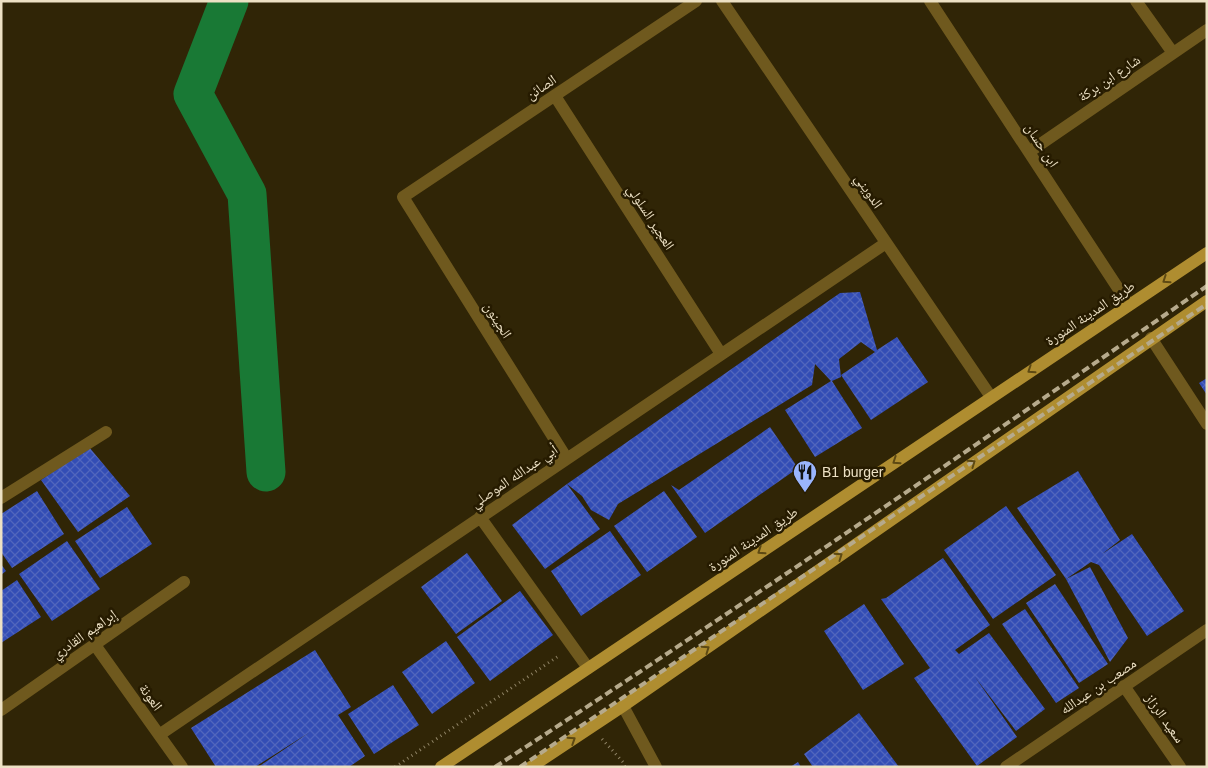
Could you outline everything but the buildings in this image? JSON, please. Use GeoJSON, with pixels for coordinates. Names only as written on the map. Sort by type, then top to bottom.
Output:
{"type":"FeatureCollection","features":[{"type":"Feature","properties":{"kind":"main road","name":"طريق المدينة المنورة"},"geometry":{"type":"LineString","coordinates":[[441,767],[1207,253]]}},
{"type":"Feature","properties":{"kind":"main road"},"geometry":{"type":"LineString","coordinates":[[531,767],[623,706],[1151,338],[1207,301]]}},
{"type":"Feature","properties":{"kind":"street","name":"الصائن"},"geometry":{"type":"LineString","coordinates":[[403,197],[696,1]]}},
{"type":"Feature","properties":{"kind":"street","name":"الدويني"},"geometry":{"type":"LineString","coordinates":[[722,1],[991,397]]}},
{"type":"Feature","properties":{"kind":"street","name":"ابن حسان"},"geometry":{"type":"LineString","coordinates":[[930,1],[1129,305]]}},
{"type":"Feature","properties":{"kind":"street"},"geometry":{"type":"LineString","coordinates":[[1136,1],[1173,53]]}},
{"type":"Feature","properties":{"kind":"street","name":"شارع ابن بركة"},"geometry":{"type":"LineString","coordinates":[[1029,152],[1207,30]]}},
{"type":"Feature","properties":{"kind":"street","name":"العجير السلولي"},"geometry":{"type":"LineString","coordinates":[[555,96],[721,354]]}},
{"type":"Feature","properties":{"kind":"street","name":"الجينون"},"geometry":{"type":"LineString","coordinates":[[403,197],[567,459]]}},
{"type":"Feature","properties":{"kind":"street","name":"أبي عبدالله الموصلي"},"geometry":{"type":"LineString","coordinates":[[159,734],[886,243]]}},
{"type":"Feature","properties":{"kind":"street"},"geometry":{"type":"LineString","coordinates":[[1151,338],[1207,424]]}},
{"type":"Feature","properties":{"kind":"street"},"geometry":{"type":"LineString","coordinates":[[1,498],[106,432]]}},
{"type":"Feature","properties":{"kind":"street"},"geometry":{"type":"LineString","coordinates":[[480,517],[588,668]]}},
{"type":"Feature","properties":{"kind":"street","name":"إبراهيم القادري"},"geometry":{"type":"LineString","coordinates":[[1,710],[184,582]]}},
{"type":"Feature","properties":{"kind":"street","name":"مصعب بن عبدالله"},"geometry":{"type":"LineString","coordinates":[[1006,767],[1207,630]]}},
{"type":"Feature","properties":{"kind":"street","name":"العونة"},"geometry":{"type":"LineString","coordinates":[[95,645],[182,767]]}},
{"type":"Feature","properties":{"kind":"street","name":"سعيد الرزاز"},"geometry":{"type":"LineString","coordinates":[[1124,686],[1180,767]]}},
{"type":"Feature","properties":{"kind":"street"},"geometry":{"type":"LineString","coordinates":[[623,706],[656,767]]}},
{"type":"Feature","properties":{"kind":"path"},"geometry":{"type":"LineString","coordinates":[[395,767],[573,646]]}},
{"type":"Feature","properties":{"kind":"waterway"},"geometry":{"type":"LineString","coordinates":[[229,1],[193,94],[247,194],[266,472]]}},
{"type":"Feature","properties":{"kind":"railway"},"geometry":{"type":"LineString","coordinates":[[495,767],[764,589],[1207,286]]}},
{"type":"Feature","properties":{"kind":"railway"},"geometry":{"type":"LineString","coordinates":[[520,767],[1207,304]]}},
{"type":"Feature","properties":{"kind":"place","name":"B1 burger"},"geometry":{"type":"Point","coordinates":[805,493]}}]}
